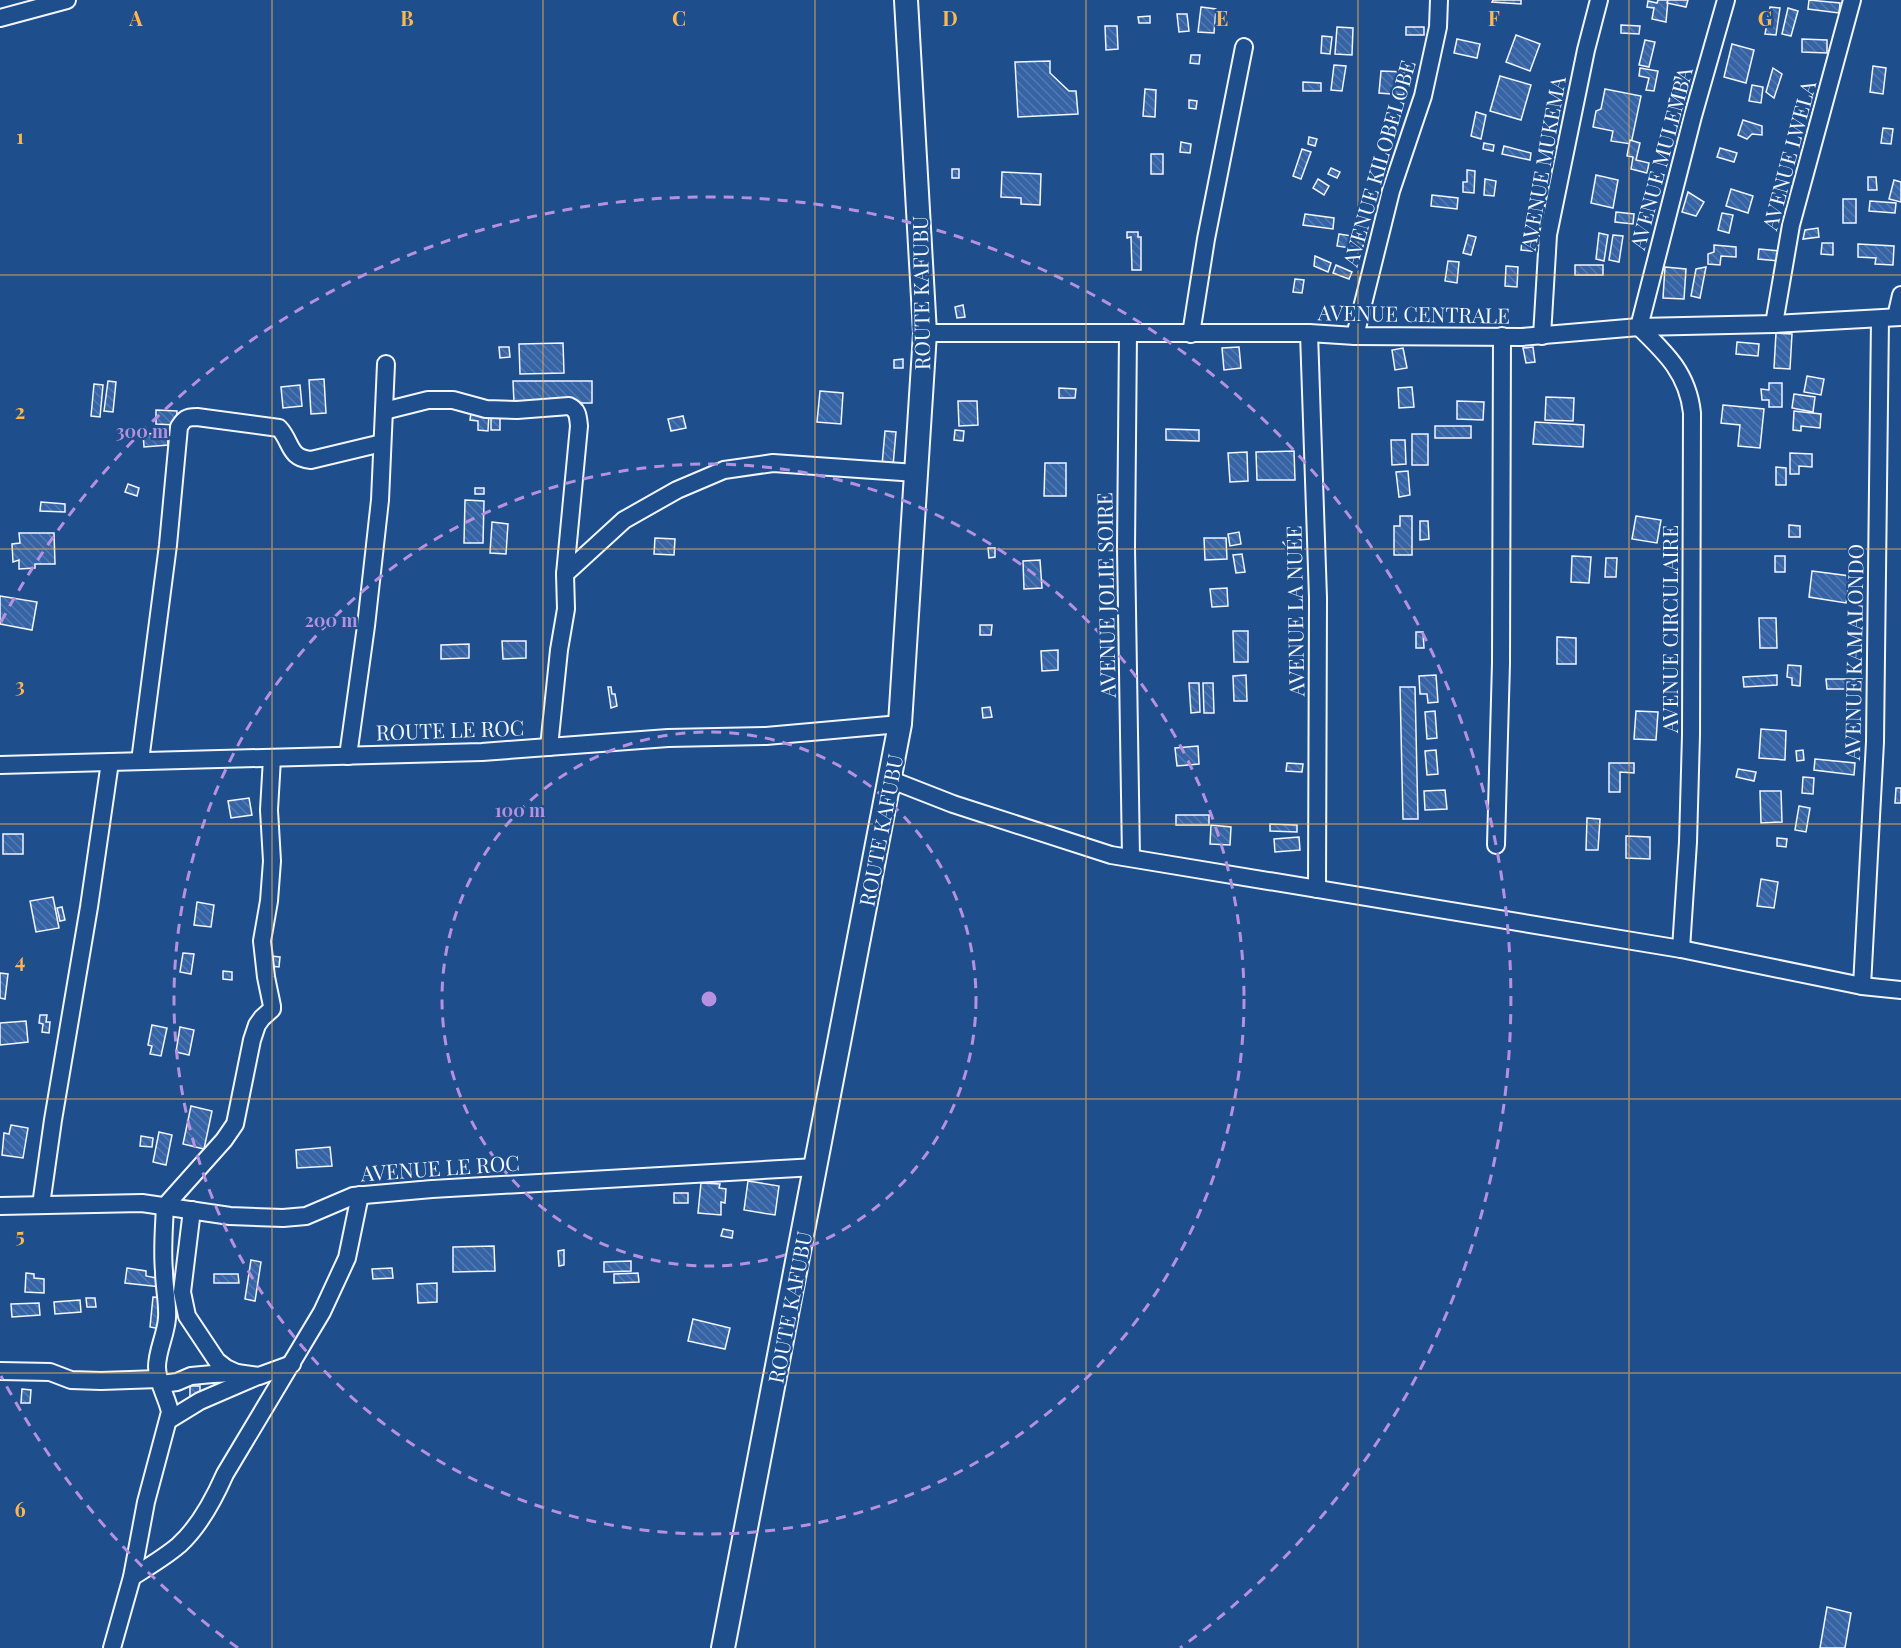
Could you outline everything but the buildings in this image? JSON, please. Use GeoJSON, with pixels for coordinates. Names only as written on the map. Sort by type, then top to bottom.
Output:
{"type":"FeatureCollection","features":[{"type":"Feature","properties":{"kind":"main road","name":"ROUTE KAFUBU"},"geometry":{"type":"LineString","coordinates":[[723,1648],[900,724],[925,333],[906,0]]}},
{"type":"Feature","properties":{"kind":"street"},"geometry":{"type":"LineString","coordinates":[[0,18],[67,0]]}},
{"type":"Feature","properties":{"kind":"street","name":"AVENUE KILOBELOBE"},"geometry":{"type":"LineString","coordinates":[[1355,336],[1391,191],[1423,96],[1438,27],[1439,0]]}},
{"type":"Feature","properties":{"kind":"street","name":"AVENUE MUKEMA"},"geometry":{"type":"LineString","coordinates":[[1542,336],[1548,235],[1599,0]]}},
{"type":"Feature","properties":{"kind":"street","name":"AVENUE MULEMBA"},"geometry":{"type":"LineString","coordinates":[[1639,327],[1693,116],[1726,0]]}},
{"type":"Feature","properties":{"kind":"street","name":"AVENUE LWELA"},"geometry":{"type":"LineString","coordinates":[[1774,324],[1791,225],[1852,0]]}},
{"type":"Feature","properties":{"kind":"street"},"geometry":{"type":"LineString","coordinates":[[1191,334],[1206,239],[1244,47]]}},
{"type":"Feature","properties":{"kind":"street","name":"AVENUE KAMALONDO"},"geometry":{"type":"LineString","coordinates":[[1862,986],[1875,742],[1892,317],[1901,296]]}},
{"type":"Feature","properties":{"kind":"street","name":"AVENUE CENTRALE"},"geometry":{"type":"LineString","coordinates":[[925,333],[1309,333],[1355,336],[1542,336],[1639,327],[1774,324],[1892,317]]}},
{"type":"Feature","properties":{"kind":"street","name":"AVENUE CIRCULAIRE"},"geometry":{"type":"LineString","coordinates":[[1639,327],[1667,354],[1678,371],[1691,399],[1692,413],[1691,735],[1688,842],[1680,949]]}},
{"type":"Feature","properties":{"kind":"street","name":"AVENUE JOLIE SOIRE"},"geometry":{"type":"LineString","coordinates":[[1128,333],[1126,548],[1131,857]]}},
{"type":"Feature","properties":{"kind":"street","name":"AVENUE LA NUÉE"},"geometry":{"type":"LineString","coordinates":[[1309,333],[1318,598],[1317,889]]}},
{"type":"Feature","properties":{"kind":"street"},"geometry":{"type":"LineString","coordinates":[[1496,845],[1501,663],[1502,336]]}},
{"type":"Feature","properties":{"kind":"street"},"geometry":{"type":"LineString","coordinates":[[348,756],[368,614],[380,500],[386,364]]}},
{"type":"Feature","properties":{"kind":"street"},"geometry":{"type":"LineString","coordinates":[[384,411],[428,400],[453,400],[486,409],[517,410],[569,406],[578,413],[579,426],[565,574],[566,609],[559,650],[549,747]]}},
{"type":"Feature","properties":{"kind":"street"},"geometry":{"type":"LineString","coordinates":[[140,761],[168,545],[179,428],[183,419],[197,417],[279,428],[295,454],[302,459],[311,460],[382,443]]}},
{"type":"Feature","properties":{"kind":"street"},"geometry":{"type":"LineString","coordinates":[[565,574],[624,520],[677,490],[724,470],[773,463],[916,473]]}},
{"type":"Feature","properties":{"kind":"street","name":"ROUTE LE ROC"},"geometry":{"type":"LineString","coordinates":[[0,765],[482,752],[668,738],[766,736],[900,724]]}},
{"type":"Feature","properties":{"kind":"street"},"geometry":{"type":"LineString","coordinates":[[112,1648],[132,1577],[146,1502],[170,1412],[168,1399],[157,1369],[167,1319],[164,1272],[165,1206],[224,1140],[235,1124],[252,1040],[261,1017],[272,1009],[262,941],[269,901],[272,861],[269,810],[272,758]]}},
{"type":"Feature","properties":{"kind":"street"},"geometry":{"type":"LineString","coordinates":[[41,1206],[110,762]]}},
{"type":"Feature","properties":{"kind":"street"},"geometry":{"type":"LineString","coordinates":[[890,779],[953,804],[1112,855],[1680,949],[1862,986],[1901,990]]}},
{"type":"Feature","properties":{"kind":"street","name":"AVENUE LE ROC"},"geometry":{"type":"LineString","coordinates":[[0,1206],[142,1203],[230,1216],[283,1218],[306,1216],[360,1195],[816,1167]]}},
{"type":"Feature","properties":{"kind":"street"},"geometry":{"type":"LineString","coordinates":[[132,1577],[181,1543],[215,1498],[225,1474],[322,1312],[347,1258],[360,1195]]}},
{"type":"Feature","properties":{"kind":"street"},"geometry":{"type":"LineString","coordinates":[[192,1210],[183,1292],[187,1316],[217,1361],[237,1373]]}},
{"type":"Feature","properties":{"kind":"street"},"geometry":{"type":"LineString","coordinates":[[169,1420],[200,1401],[292,1364]]}},
{"type":"Feature","properties":{"kind":"street"},"geometry":{"type":"LineString","coordinates":[[0,1371],[50,1372],[71,1380],[101,1382],[177,1382],[191,1376],[237,1373],[259,1376]]}}]}
